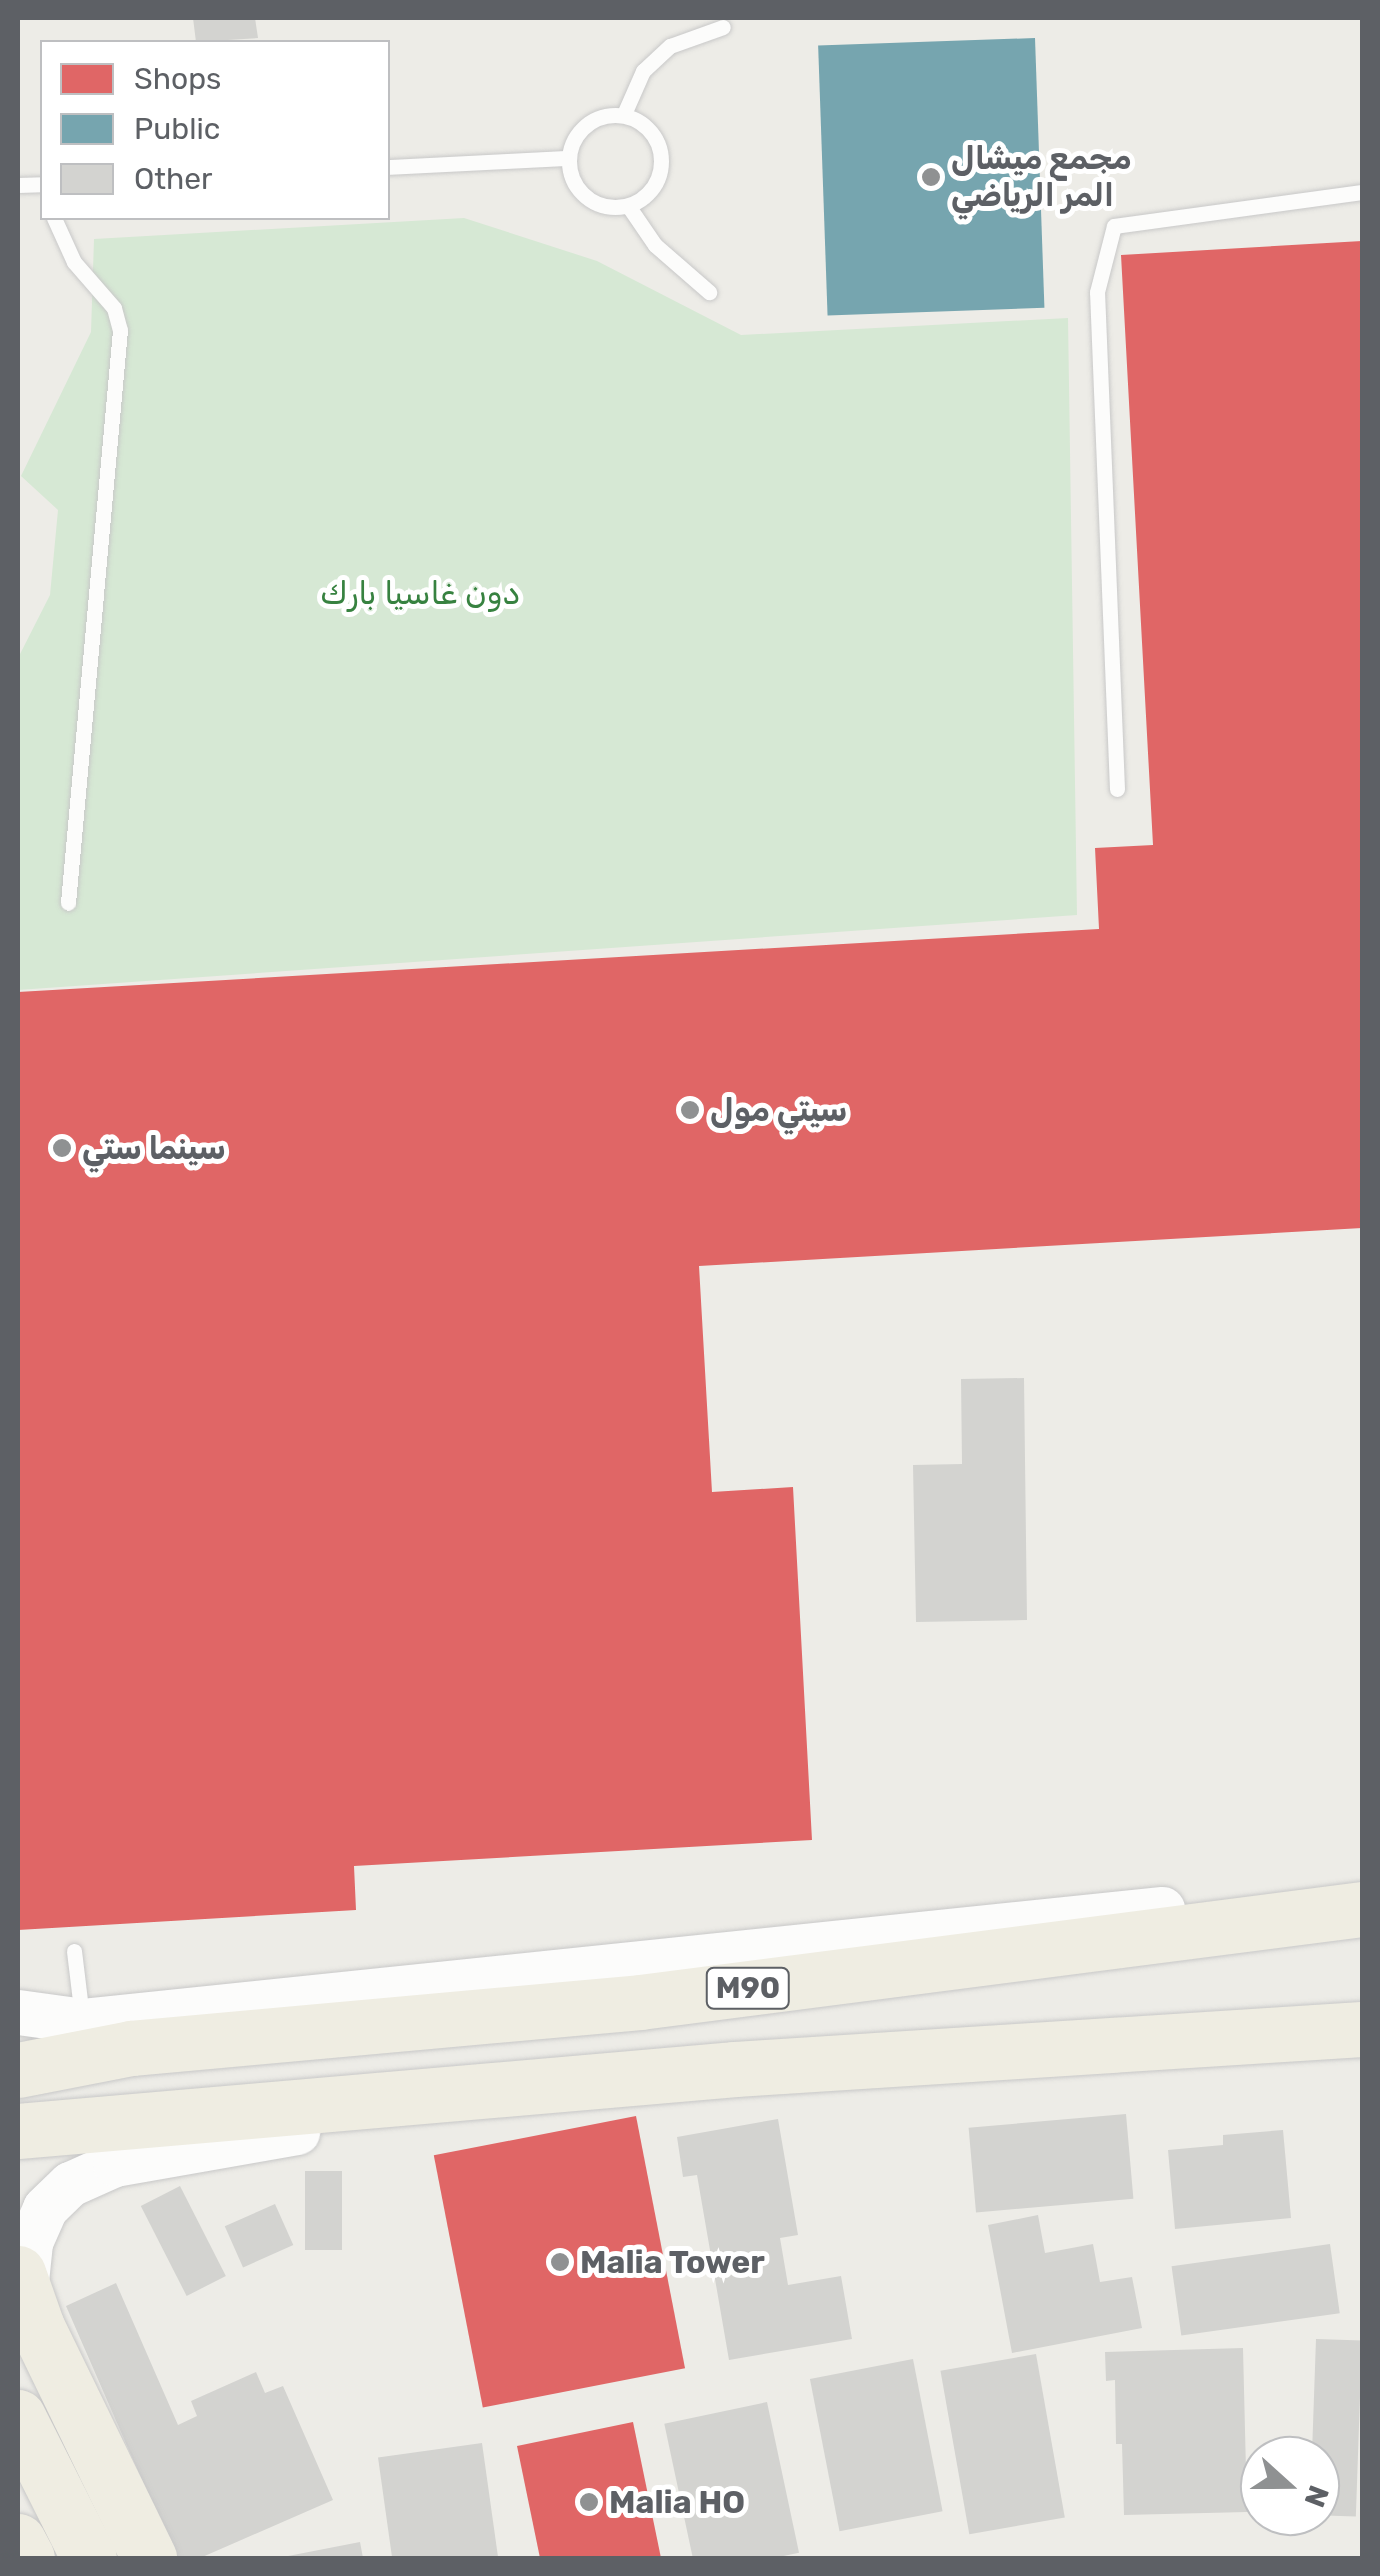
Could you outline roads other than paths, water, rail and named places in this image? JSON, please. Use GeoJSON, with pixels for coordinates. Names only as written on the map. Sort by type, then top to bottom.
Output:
{"type":"FeatureCollection","features":[{"type":"Feature","properties":{"kind":"highway","name":"M90"},"geometry":{"type":"LineString","coordinates":[[18,2070],[131,2048],[640,2002],[1362,1909]]}},
{"type":"Feature","properties":{"kind":"highway"},"geometry":{"type":"LineString","coordinates":[[18,2131],[735,2068],[1362,2029]]}},
{"type":"Feature","properties":{"kind":"highway"},"geometry":{"type":"LineString","coordinates":[[18,2273],[36,2327],[148,2558]]}},
{"type":"Feature","properties":{"kind":"highway"},"geometry":{"type":"LineString","coordinates":[[18,2416],[90,2558]]}},
{"type":"Feature","properties":{"kind":"highway"},"geometry":{"type":"LineString","coordinates":[[18,2542],[27,2558]]}},
{"type":"Feature","properties":{"kind":"street"},"geometry":{"type":"LineString","coordinates":[[18,2012],[82,2022],[1362,1888]]}},
{"type":"Feature","properties":{"kind":"street"},"geometry":{"type":"LineString","coordinates":[[36,2327],[26,2261],[45,2208],[90,2174],[168,2153],[351,2125],[1362,2056]]}},
{"type":"Feature","properties":{"kind":"lane"},"geometry":{"type":"LineString","coordinates":[[624,114],[643,71],[670,46],[724,27]]}},
{"type":"Feature","properties":{"kind":"lane"},"geometry":{"type":"LineString","coordinates":[[624,114],[652,131],[663,161],[654,190],[628,208],[599,206],[576,188],[568,158],[592,120],[624,114]]}},
{"type":"Feature","properties":{"kind":"lane"},"geometry":{"type":"LineString","coordinates":[[390,167],[568,158]]}},
{"type":"Feature","properties":{"kind":"lane"},"geometry":{"type":"LineString","coordinates":[[1116,789],[1098,292],[1114,226],[1362,192]]}},
{"type":"Feature","properties":{"kind":"lane"},"geometry":{"type":"LineString","coordinates":[[628,208],[655,246],[709,292]]}},
{"type":"Feature","properties":{"kind":"lane"},"geometry":{"type":"LineString","coordinates":[[55,220],[74,262],[114,308],[120,330],[68,903]]}},
{"type":"Feature","properties":{"kind":"lane"},"geometry":{"type":"LineString","coordinates":[[74,1952],[82,2022]]}},
{"type":"Feature","properties":{"kind":"place","name":"مجمع ميشال المر الرياضي"},"geometry":{"type":"Point","coordinates":[931,177]}},
{"type":"Feature","properties":{"kind":"place","name":"سيتي مول"},"geometry":{"type":"Point","coordinates":[690,1110]}},
{"type":"Feature","properties":{"kind":"place","name":"سينما ستي"},"geometry":{"type":"Point","coordinates":[62,1148]}},
{"type":"Feature","properties":{"kind":"place","name":"Malia Tower"},"geometry":{"type":"Point","coordinates":[560,2262]}},
{"type":"Feature","properties":{"kind":"place","name":"Malia HO"},"geometry":{"type":"Point","coordinates":[589,2502]}},
{"type":"Feature","properties":{"kind":"park label","name":"دون غاسيا بارك"},"geometry":{"type":"Point","coordinates":[420,593]}}]}
